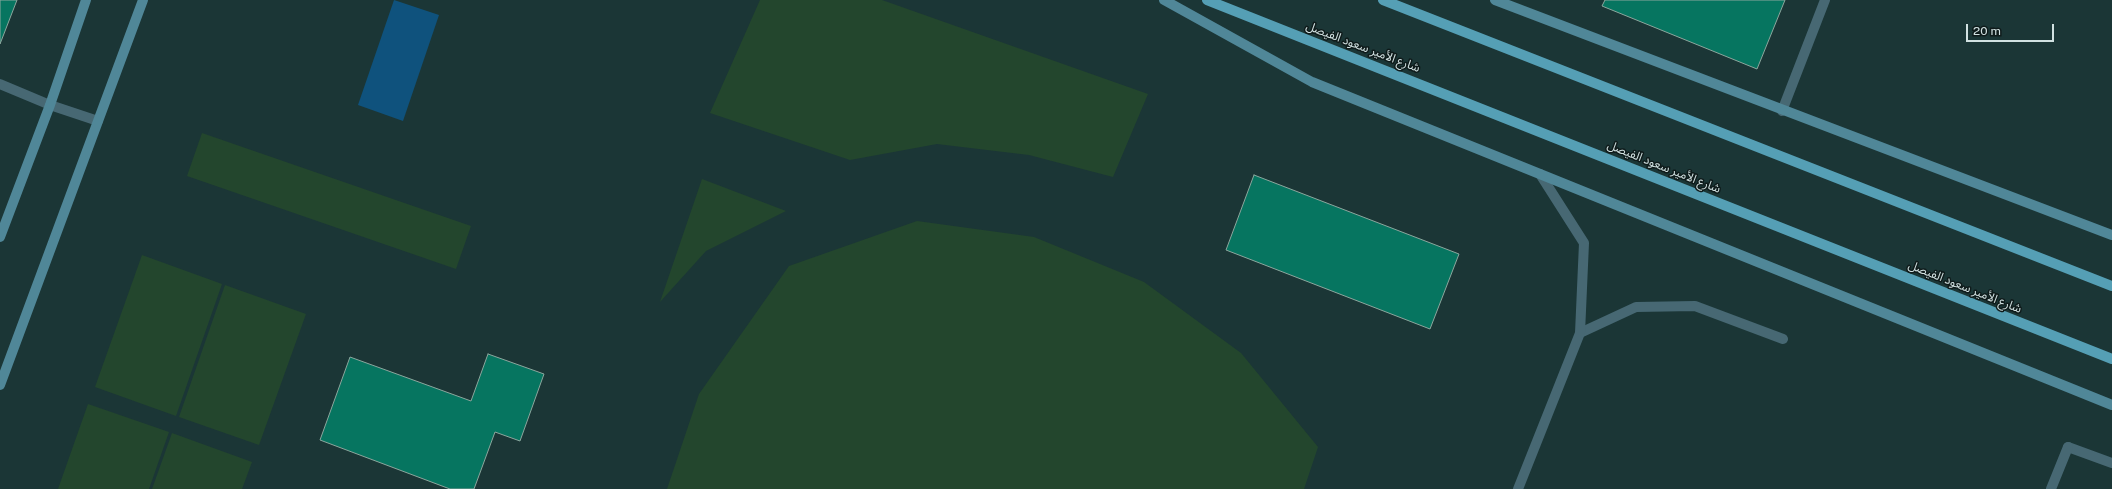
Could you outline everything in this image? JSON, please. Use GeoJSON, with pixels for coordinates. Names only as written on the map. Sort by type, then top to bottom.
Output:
{"type":"FeatureCollection","features":[{"type":"Feature","properties":{"kind":"main road","name":"شارع الأمير سعود الفيصل"},"geometry":{"type":"LineString","coordinates":[[1207,0],[1392,72],[2112,359]]}},
{"type":"Feature","properties":{"kind":"main road"},"geometry":{"type":"LineString","coordinates":[[1383,0],[2112,286]]}},
{"type":"Feature","properties":{"kind":"street"},"geometry":{"type":"LineString","coordinates":[[0,237],[50,105],[86,0]]}},
{"type":"Feature","properties":{"kind":"street"},"geometry":{"type":"LineString","coordinates":[[0,385],[143,0]]}},
{"type":"Feature","properties":{"kind":"street"},"geometry":{"type":"LineString","coordinates":[[1164,0],[1312,82],[2112,406]]}},
{"type":"Feature","properties":{"kind":"street"},"geometry":{"type":"LineString","coordinates":[[1495,0],[1782,111],[2112,235]]}},
{"type":"Feature","properties":{"kind":"street"},"geometry":{"type":"LineString","coordinates":[[1782,111],[1825,0]]}},
{"type":"Feature","properties":{"kind":"street"},"geometry":{"type":"LineString","coordinates":[[0,84],[50,105],[98,121]]}},
{"type":"Feature","properties":{"kind":"street"},"geometry":{"type":"LineString","coordinates":[[1518,489],[1580,333],[1584,243],[1540,174]]}},
{"type":"Feature","properties":{"kind":"street"},"geometry":{"type":"LineString","coordinates":[[1580,333],[1636,307],[1695,306],[1784,339]]}},
{"type":"Feature","properties":{"kind":"street"},"geometry":{"type":"LineString","coordinates":[[2051,489],[2068,446],[2112,463]]}},
{"type":"Feature","properties":{"kind":"green space"},"geometry":{"type":"Polygon","coordinates":[[[760,0],[882,0],[1148,94],[1113,177],[1029,155],[937,144],[850,160],[710,113],[760,0]]]}},
{"type":"Feature","properties":{"kind":"green space"},"geometry":{"type":"Polygon","coordinates":[[[202,133],[471,226],[456,269],[187,176],[202,133]]]}},
{"type":"Feature","properties":{"kind":"green space"},"geometry":{"type":"Polygon","coordinates":[[[702,179],[786,211],[706,251],[660,302],[702,179]]]}},
{"type":"Feature","properties":{"kind":"green space"},"geometry":{"type":"Polygon","coordinates":[[[917,221],[1034,237],[1144,282],[1241,353],[1318,447],[1304,489],[667,489],[699,394],[789,266],[917,221]]]}},
{"type":"Feature","properties":{"kind":"green space"},"geometry":{"type":"Polygon","coordinates":[[[142,255],[222,284],[176,416],[95,387],[142,255]]]}},
{"type":"Feature","properties":{"kind":"green space"},"geometry":{"type":"Polygon","coordinates":[[[225,285],[306,314],[259,445],[179,417],[225,285]]]}},
{"type":"Feature","properties":{"kind":"green space"},"geometry":{"type":"Polygon","coordinates":[[[88,404],[169,432],[149,489],[58,489],[88,404]]]}},
{"type":"Feature","properties":{"kind":"green space"},"geometry":{"type":"Polygon","coordinates":[[[172,433],[252,462],[242,489],[152,489],[172,433]]]}},
{"type":"Feature","properties":{"kind":"water"},"geometry":{"type":"Polygon","coordinates":[[[394,0],[439,15],[403,121],[358,105],[394,0]]]}},
{"type":"Feature","properties":{"kind":"building"},"geometry":{"type":"Polygon","coordinates":[[[0,0],[17,0],[0,44],[0,0]]]}},
{"type":"Feature","properties":{"kind":"building"},"geometry":{"type":"Polygon","coordinates":[[[1605,0],[1785,0],[1757,69],[1602,6],[1605,0]]]}},
{"type":"Feature","properties":{"kind":"building"},"geometry":{"type":"Polygon","coordinates":[[[1254,175],[1459,254],[1430,329],[1226,250],[1254,175]]]}},
{"type":"Feature","properties":{"kind":"building"},"geometry":{"type":"Polygon","coordinates":[[[488,354],[544,374],[520,441],[495,432],[474,489],[450,489],[320,440],[350,357],[471,401],[488,354]]]}}]}
